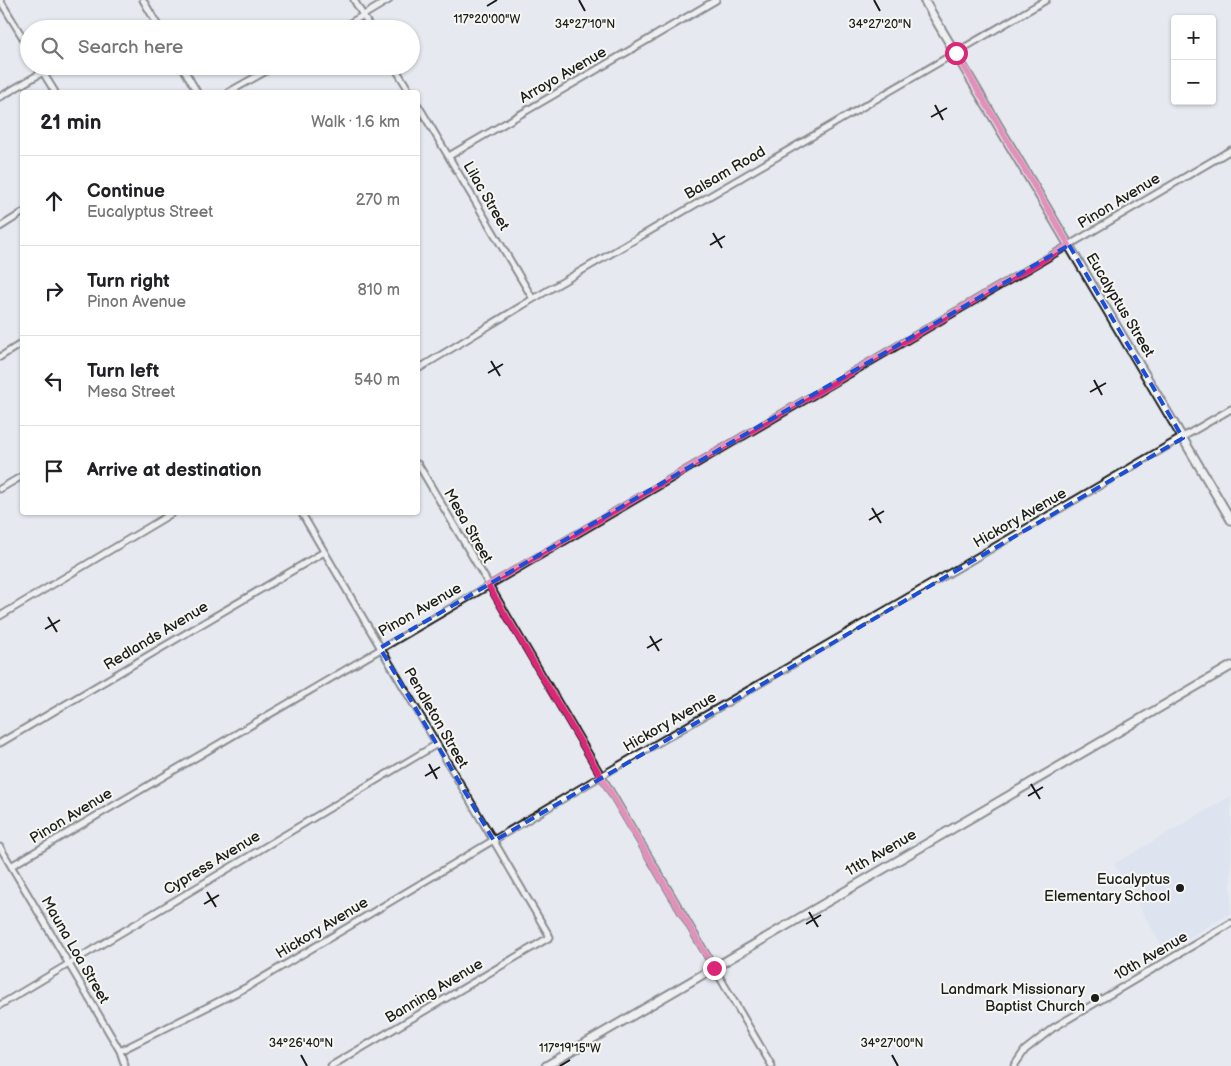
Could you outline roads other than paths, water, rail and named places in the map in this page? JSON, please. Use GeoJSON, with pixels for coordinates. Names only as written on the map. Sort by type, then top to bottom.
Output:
{"type":"FeatureCollection","features":[{"type":"Feature","properties":{"kind":"main road","name":"Eucalyptus Street"},"geometry":{"type":"LineString","coordinates":[[924,0],[1231,520]]}},
{"type":"Feature","properties":{"kind":"main road","name":"11th Avenue"},"geometry":{"type":"LineString","coordinates":[[546,1066],[1231,666]]}},
{"type":"Feature","properties":{"kind":"street"},"geometry":{"type":"LineString","coordinates":[[0,0],[20,33]]}},
{"type":"Feature","properties":{"kind":"street"},"geometry":{"type":"LineString","coordinates":[[143,0],[155,20]]}},
{"type":"Feature","properties":{"kind":"street"},"geometry":{"type":"LineString","coordinates":[[354,0],[365,20]]}},
{"type":"Feature","properties":{"kind":"street"},"geometry":{"type":"LineString","coordinates":[[356,20],[389,0]]}},
{"type":"Feature","properties":{"kind":"street","name":"Arroyo Avenue"},"geometry":{"type":"LineString","coordinates":[[448,156],[716,0]]}},
{"type":"Feature","properties":{"kind":"street","name":"Balsam Road"},"geometry":{"type":"LineString","coordinates":[[420,368],[533,299],[1046,0]]}},
{"type":"Feature","properties":{"kind":"street"},"geometry":{"type":"LineString","coordinates":[[0,97],[38,75]]}},
{"type":"Feature","properties":{"kind":"street"},"geometry":{"type":"LineString","coordinates":[[45,75],[54,90]]}},
{"type":"Feature","properties":{"kind":"street"},"geometry":{"type":"LineString","coordinates":[[187,75],[196,90]]}},
{"type":"Feature","properties":{"kind":"street"},"geometry":{"type":"LineString","coordinates":[[233,90],[259,75]]}},
{"type":"Feature","properties":{"kind":"street"},"geometry":{"type":"LineString","coordinates":[[400,75],[409,90]]}},
{"type":"Feature","properties":{"kind":"street","name":"Lilac Street"},"geometry":{"type":"LineString","coordinates":[[420,108],[533,299]]}},
{"type":"Feature","properties":{"kind":"street","name":"Pinon Avenue"},"geometry":{"type":"LineString","coordinates":[[11,866],[1231,150]]}},
{"type":"Feature","properties":{"kind":"street"},"geometry":{"type":"LineString","coordinates":[[0,226],[20,214]]}},
{"type":"Feature","properties":{"kind":"street"},"geometry":{"type":"LineString","coordinates":[[0,357],[20,344]]}},
{"type":"Feature","properties":{"kind":"street","name":"Hickory Avenue"},"geometry":{"type":"LineString","coordinates":[[120,1051],[249,986],[601,776],[1231,409]]}},
{"type":"Feature","properties":{"kind":"street","name":"Mesa Street"},"geometry":{"type":"LineString","coordinates":[[420,467],[772,1066]]}},
{"type":"Feature","properties":{"kind":"street"},"geometry":{"type":"LineString","coordinates":[[0,489],[20,477]]}},
{"type":"Feature","properties":{"kind":"street"},"geometry":{"type":"LineString","coordinates":[[0,616],[169,515]]}},
{"type":"Feature","properties":{"kind":"street","name":"Pendleton Street"},"geometry":{"type":"LineString","coordinates":[[303,515],[550,937]]}},
{"type":"Feature","properties":{"kind":"street","name":"Redlands Avenue"},"geometry":{"type":"LineString","coordinates":[[0,743],[324,552]]}},
{"type":"Feature","properties":{"kind":"street","name":"Cypress Avenue"},"geometry":{"type":"LineString","coordinates":[[0,1005],[437,744]]}},
{"type":"Feature","properties":{"kind":"street","name":"Mauna Loa Street"},"geometry":{"type":"LineString","coordinates":[[0,847],[120,1051],[126,1066]]}},
{"type":"Feature","properties":{"kind":"street","name":"10th Avenue"},"geometry":{"type":"LineString","coordinates":[[1014,1066],[1025,1050],[1052,1028],[1231,923]]}},
{"type":"Feature","properties":{"kind":"street","name":"Banning Avenue"},"geometry":{"type":"LineString","coordinates":[[331,1066],[550,937]]}},
{"type":"Feature","properties":{"kind":"place","name":"Eucalyptus Elementary School"},"geometry":{"type":"Point","coordinates":[1180,888]}},
{"type":"Feature","properties":{"kind":"place","name":"Landmark Missionary Baptist Church"},"geometry":{"type":"Point","coordinates":[1095,998]}}]}
